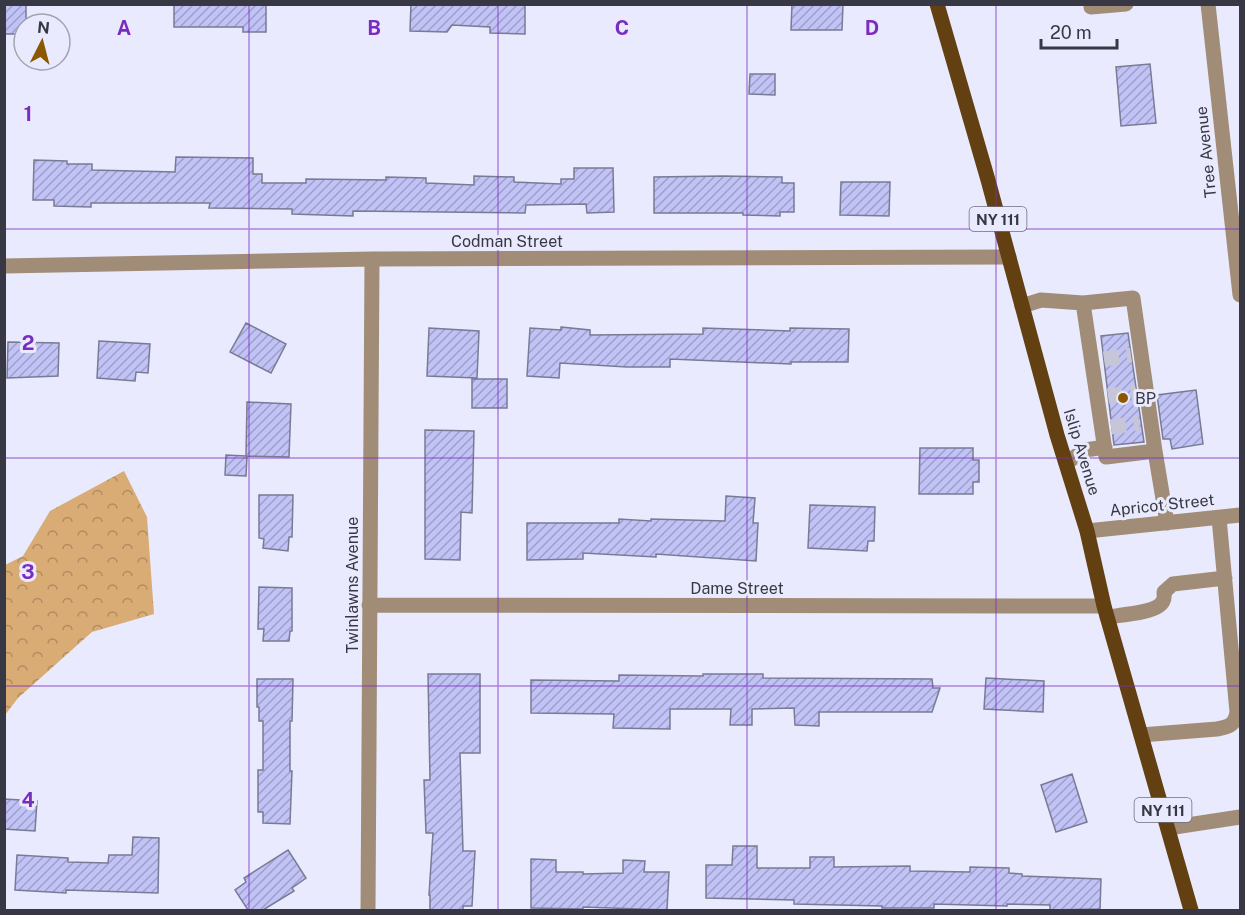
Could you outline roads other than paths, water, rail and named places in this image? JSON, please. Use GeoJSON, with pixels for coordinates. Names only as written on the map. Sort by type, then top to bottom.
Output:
{"type":"FeatureCollection","features":[{"type":"Feature","properties":{"kind":"main road","name":"Islip Avenue"},"geometry":{"type":"LineString","coordinates":[[937,4],[1087,531],[1106,611],[1191,910]]}},
{"type":"Feature","properties":{"kind":"street"},"geometry":{"type":"LineString","coordinates":[[1092,7],[1126,4]]}},
{"type":"Feature","properties":{"kind":"street","name":"Tree Avenue"},"geometry":{"type":"LineString","coordinates":[[1208,4],[1240,295]]}},
{"type":"Feature","properties":{"kind":"street","name":"Codman Street"},"geometry":{"type":"LineString","coordinates":[[4,266],[372,259],[1009,257]]}},
{"type":"Feature","properties":{"kind":"street","name":"Twinlawns Avenue"},"geometry":{"type":"LineString","coordinates":[[368,910],[372,259]]}},
{"type":"Feature","properties":{"kind":"street"},"geometry":{"type":"LineString","coordinates":[[1022,306],[1041,300],[1083,303],[1132,298],[1136,355],[1145,422],[1155,451],[1167,523]]}},
{"type":"Feature","properties":{"kind":"street"},"geometry":{"type":"LineString","coordinates":[[1083,303],[1097,359],[1106,427],[1106,457],[1155,451]]}},
{"type":"Feature","properties":{"kind":"street"},"geometry":{"type":"LineString","coordinates":[[1066,463],[1085,450],[1105,447]]}},
{"type":"Feature","properties":{"kind":"street","name":"Apricot Street"},"geometry":{"type":"LineString","coordinates":[[1087,531],[1240,515]]}},
{"type":"Feature","properties":{"kind":"street"},"geometry":{"type":"LineString","coordinates":[[1142,735],[1229,727],[1235,721],[1237,712],[1219,518]]}},
{"type":"Feature","properties":{"kind":"street","name":"Dame Street"},"geometry":{"type":"LineString","coordinates":[[369,605],[1150,610],[1159,606],[1163,601],[1164,592],[1173,584],[1225,578]]}},
{"type":"Feature","properties":{"kind":"street"},"geometry":{"type":"LineString","coordinates":[[1168,828],[1240,817]]}},
{"type":"Feature","properties":{"kind":"tunnel"},"geometry":{"type":"LineString","coordinates":[[1104,359],[1131,355]]}},
{"type":"Feature","properties":{"kind":"tunnel"},"geometry":{"type":"LineString","coordinates":[[1108,396],[1136,392]]}},
{"type":"Feature","properties":{"kind":"tunnel"},"geometry":{"type":"LineString","coordinates":[[1111,427],[1139,423]]}},
{"type":"Feature","properties":{"kind":"place","name":"BP"},"geometry":{"type":"Point","coordinates":[1123,398]}}]}
